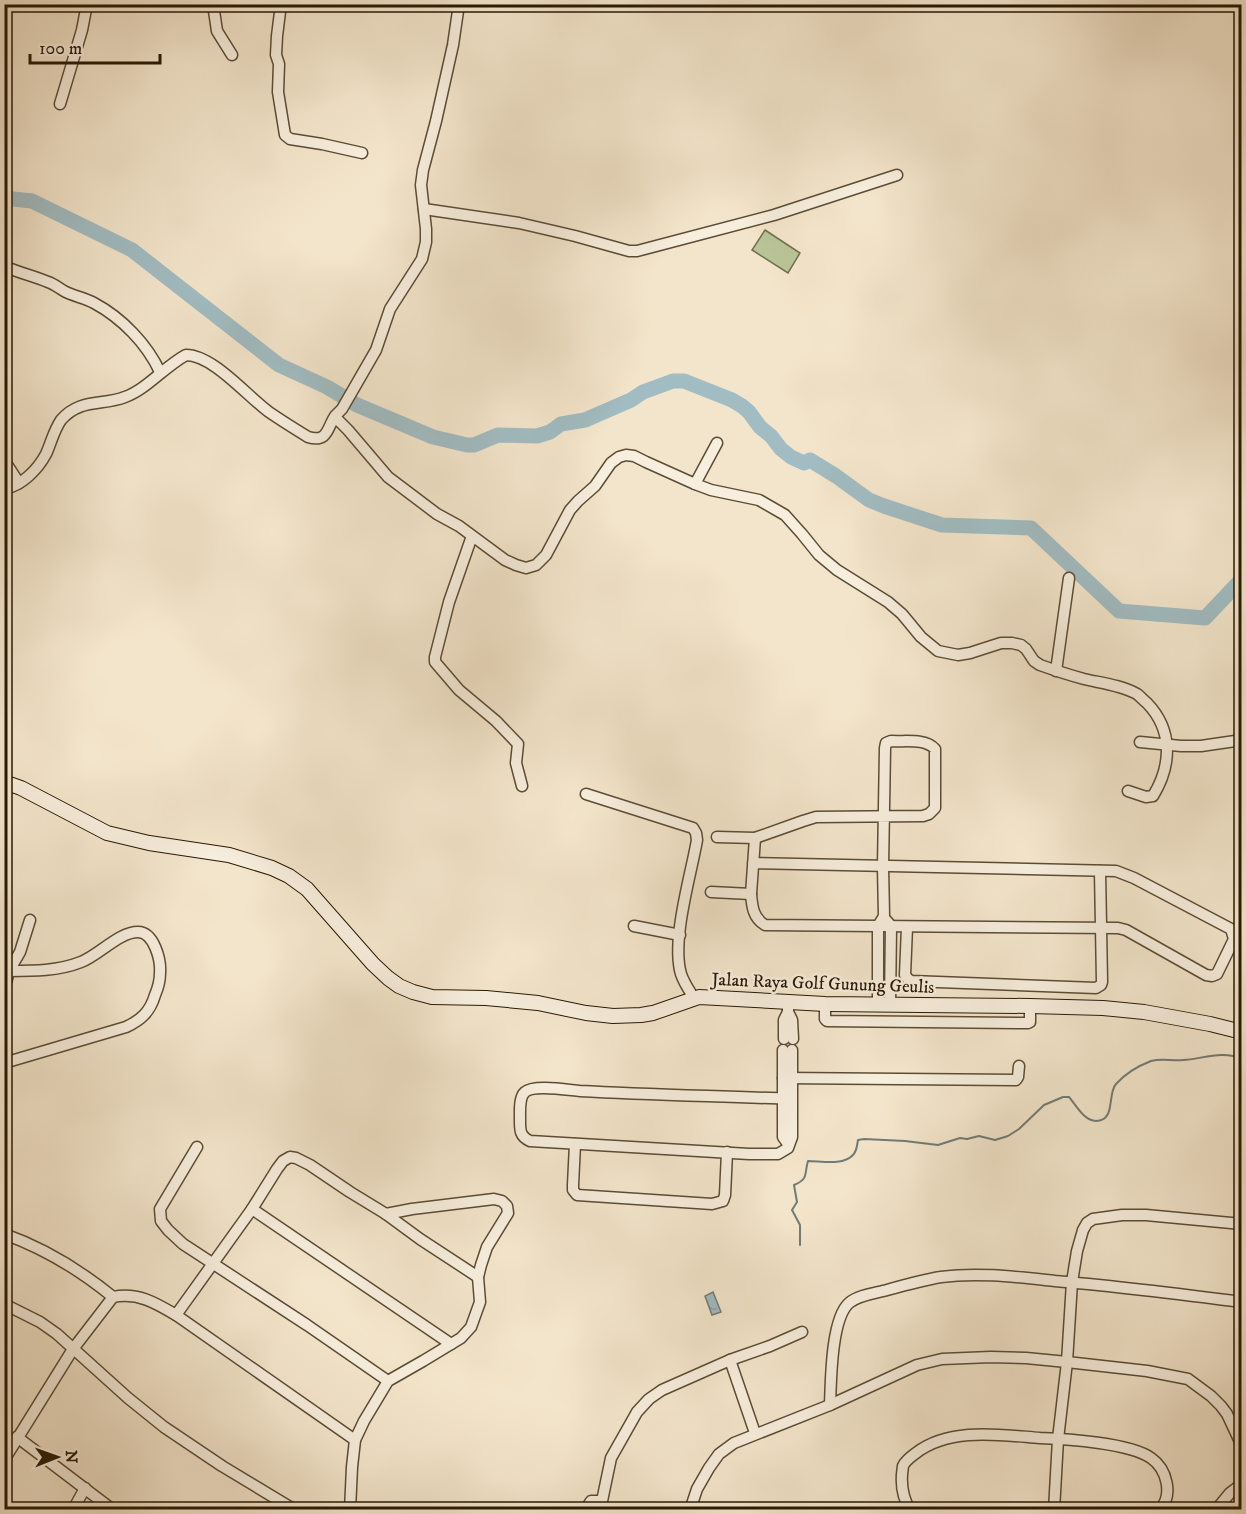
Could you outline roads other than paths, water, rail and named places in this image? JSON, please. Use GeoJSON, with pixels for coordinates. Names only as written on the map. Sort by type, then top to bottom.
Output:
{"type":"FeatureCollection","features":[{"type":"Feature","properties":{"kind":"main road","name":"Jalan Raya Golf Gunung Geulis"},"geometry":{"type":"LineString","coordinates":[[4,783],[21,788],[107,833],[149,843],[229,855],[272,868],[289,876],[307,889],[373,964],[399,986],[432,997],[486,998],[538,1003],[613,1016],[641,1016],[699,997],[788,1007],[825,1004],[1103,1008],[1144,1012],[1242,1032]]}},
{"type":"Feature","properties":{"kind":"street"},"geometry":{"type":"LineString","coordinates":[[60,104],[82,30],[87,4]]}},
{"type":"Feature","properties":{"kind":"street"},"geometry":{"type":"LineString","coordinates":[[213,4],[217,31],[232,55]]}},
{"type":"Feature","properties":{"kind":"street"},"geometry":{"type":"LineString","coordinates":[[281,4],[276,55],[279,61],[278,92],[285,135],[290,139],[362,153]]}},
{"type":"Feature","properties":{"kind":"street"},"geometry":{"type":"LineString","coordinates":[[4,489],[19,483],[35,469],[45,455],[61,421],[73,410],[84,405],[126,397],[147,386],[160,372],[186,355],[200,357],[225,374],[268,411],[308,437],[314,439],[322,437],[328,432],[376,350],[390,309],[422,259],[426,242],[423,170],[453,45],[459,4]]}},
{"type":"Feature","properties":{"kind":"street"},"geometry":{"type":"LineString","coordinates":[[424,209],[519,223],[629,251],[637,251],[774,215],[897,175]]}},
{"type":"Feature","properties":{"kind":"street"},"geometry":{"type":"LineString","coordinates":[[5,268],[50,282],[65,292],[106,310],[143,344],[153,357],[160,372]]}},
{"type":"Feature","properties":{"kind":"street"},"geometry":{"type":"LineString","coordinates":[[339,413],[348,430],[388,477],[437,514],[505,560],[526,568],[536,565],[546,555],[570,510],[595,486],[611,463],[619,457],[634,456],[711,490],[759,500],[785,515],[819,555],[837,570],[888,602],[902,614],[921,637],[938,651],[958,655],[1001,643],[1012,643],[1026,649],[1034,661],[1056,671],[1120,687],[1138,695],[1159,718],[1165,732],[1166,757],[1163,774],[1153,796],[1146,797],[1128,791]]}},
{"type":"Feature","properties":{"kind":"street"},"geometry":{"type":"LineString","coordinates":[[695,484],[717,443]]}},
{"type":"Feature","properties":{"kind":"street"},"geometry":{"type":"LineString","coordinates":[[4,460],[19,483]]}},
{"type":"Feature","properties":{"kind":"street"},"geometry":{"type":"LineString","coordinates":[[472,536],[449,602],[435,662],[459,690],[496,721],[518,744],[516,763],[522,786]]}},
{"type":"Feature","properties":{"kind":"street"},"geometry":{"type":"LineString","coordinates":[[1056,671],[1069,578]]}},
{"type":"Feature","properties":{"kind":"street"},"geometry":{"type":"LineString","coordinates":[[1140,742],[1202,746],[1242,740]]}},
{"type":"Feature","properties":{"kind":"street"},"geometry":{"type":"LineString","coordinates":[[717,837],[754,838],[816,817],[885,816],[923,816],[933,812],[935,807],[935,749],[931,744],[891,741],[886,743],[885,748],[885,816],[881,921],[884,1005]]}},
{"type":"Feature","properties":{"kind":"street"},"geometry":{"type":"LineString","coordinates":[[586,794],[693,828],[696,833],[697,840],[678,954],[681,973],[694,998]]}},
{"type":"Feature","properties":{"kind":"street"},"geometry":{"type":"LineString","coordinates":[[753,863],[1116,871],[1232,929],[1234,939],[1217,974],[1209,976],[1122,928],[907,927],[891,926],[881,921],[765,925],[757,920],[754,913],[752,894],[753,863],[754,838]]}},
{"type":"Feature","properties":{"kind":"street"},"geometry":{"type":"LineString","coordinates":[[907,927],[905,975],[912,981],[1096,988],[1102,982],[1100,871]]}},
{"type":"Feature","properties":{"kind":"street"},"geometry":{"type":"LineString","coordinates":[[711,892],[752,894]]}},
{"type":"Feature","properties":{"kind":"street"},"geometry":{"type":"LineString","coordinates":[[4,991],[9,971],[20,951],[30,920]]}},
{"type":"Feature","properties":{"kind":"street"},"geometry":{"type":"LineString","coordinates":[[634,926],[680,935]]}},
{"type":"Feature","properties":{"kind":"street"},"geometry":{"type":"LineString","coordinates":[[884,1005],[891,926]]}},
{"type":"Feature","properties":{"kind":"street"},"geometry":{"type":"LineString","coordinates":[[4,1063],[126,1027],[138,1021],[148,1011],[154,999],[160,971],[158,955],[152,942],[145,934],[138,932],[124,935],[94,956],[74,964],[52,969],[9,971]]}},
{"type":"Feature","properties":{"kind":"street"},"geometry":{"type":"LineString","coordinates":[[825,1004],[827,1021],[920,1022],[1028,1023],[1030,1022],[1030,1006]]}},
{"type":"Feature","properties":{"kind":"street"},"geometry":{"type":"LineString","coordinates":[[920,1022],[927,1006]]}},
{"type":"Feature","properties":{"kind":"street"},"geometry":{"type":"LineString","coordinates":[[927,1006],[934,1022]]}},
{"type":"Feature","properties":{"kind":"street"},"geometry":{"type":"LineString","coordinates":[[787,1099],[531,1089],[523,1095],[520,1106],[521,1134],[530,1141],[778,1154],[788,1148],[792,1137],[787,1099],[788,1044],[792,1020],[788,1007]]}},
{"type":"Feature","properties":{"kind":"street"},"geometry":{"type":"LineString","coordinates":[[788,1078],[1016,1080],[1019,1066]]}},
{"type":"Feature","properties":{"kind":"street"},"geometry":{"type":"LineString","coordinates":[[575,1144],[573,1190],[577,1195],[712,1204],[723,1201],[725,1196],[727,1152]]}},
{"type":"Feature","properties":{"kind":"street"},"geometry":{"type":"LineString","coordinates":[[198,1147],[160,1209],[161,1221],[168,1230],[183,1244],[388,1381]]}},
{"type":"Feature","properties":{"kind":"street"},"geometry":{"type":"LineString","coordinates":[[176,1315],[252,1209],[277,1169],[291,1157],[310,1165],[478,1277]]}},
{"type":"Feature","properties":{"kind":"street"},"geometry":{"type":"LineString","coordinates":[[350,1509],[355,1440],[364,1421],[388,1381],[451,1344],[471,1328],[480,1302],[478,1277],[481,1264],[487,1247],[508,1213],[507,1206],[502,1201],[494,1200],[455,1203],[386,1214]]}},
{"type":"Feature","properties":{"kind":"street"},"geometry":{"type":"LineString","coordinates":[[252,1209],[451,1344]]}},
{"type":"Feature","properties":{"kind":"street"},"geometry":{"type":"LineString","coordinates":[[1054,1509],[1072,1282],[1077,1251],[1087,1223],[1093,1219],[1122,1215],[1146,1215],[1242,1224]]}},
{"type":"Feature","properties":{"kind":"street"},"geometry":{"type":"LineString","coordinates":[[4,1234],[36,1248],[84,1275],[114,1297]]}},
{"type":"Feature","properties":{"kind":"street"},"geometry":{"type":"LineString","coordinates":[[830,1405],[831,1367],[839,1320],[844,1309],[850,1302],[939,1277],[980,1275],[1072,1282],[1242,1302]]}},
{"type":"Feature","properties":{"kind":"street"},"geometry":{"type":"LineString","coordinates":[[4,1460],[73,1349],[114,1297],[126,1295],[146,1299],[176,1315],[355,1440]]}},
{"type":"Feature","properties":{"kind":"street"},"geometry":{"type":"LineString","coordinates":[[4,1304],[40,1322],[57,1334],[164,1427],[222,1466],[295,1509]]}},
{"type":"Feature","properties":{"kind":"street"},"geometry":{"type":"LineString","coordinates":[[582,1509],[587,1507],[591,1501],[602,1501],[611,1458],[643,1405],[662,1390],[802,1332]]}},
{"type":"Feature","properties":{"kind":"street"},"geometry":{"type":"LineString","coordinates":[[690,1509],[697,1489],[709,1468],[719,1454],[734,1443],[830,1405],[917,1365],[942,1359],[991,1357],[1066,1362],[1146,1371],[1188,1379],[1221,1406],[1242,1446]]}},
{"type":"Feature","properties":{"kind":"street"},"geometry":{"type":"LineString","coordinates":[[730,1360],[755,1433]]}},
{"type":"Feature","properties":{"kind":"street"},"geometry":{"type":"LineString","coordinates":[[910,1509],[902,1488],[903,1466],[914,1454],[923,1447],[944,1440],[964,1436],[998,1435],[1111,1445],[1150,1457],[1161,1467],[1167,1483],[1167,1496],[1163,1506],[1159,1509]]}},
{"type":"Feature","properties":{"kind":"street"},"geometry":{"type":"LineString","coordinates":[[18,1437],[113,1509]]}},
{"type":"Feature","properties":{"kind":"street"},"geometry":{"type":"LineString","coordinates":[[1216,1509],[1230,1493],[1242,1484]]}},
{"type":"Feature","properties":{"kind":"street"},"geometry":{"type":"LineString","coordinates":[[73,1509],[85,1488]]}},
{"type":"Feature","properties":{"kind":"water"},"geometry":{"type":"Polygon","coordinates":[[[713,1292],[721,1312],[712,1315],[705,1296],[713,1292]]]}},
{"type":"Feature","properties":{"kind":"waterway"},"geometry":{"type":"LineString","coordinates":[[4,198],[32,201],[132,250],[279,365],[327,387],[357,405],[433,437],[474,445],[498,435],[537,436],[550,432],[561,424],[585,420],[631,400],[643,392],[673,381],[684,381],[742,406],[791,457],[804,463],[810,460],[869,500],[942,525],[1031,528],[1119,611],[1205,618],[1242,579]]}},
{"type":"Feature","properties":{"kind":"waterway"},"geometry":{"type":"LineString","coordinates":[[800,1245],[800,1225],[792,1210],[797,1202],[794,1185],[804,1178],[808,1161],[844,1161],[854,1153],[858,1140],[864,1139],[938,1145],[960,1138],[979,1136],[995,1140],[1008,1136],[1019,1129],[1044,1105],[1063,1097],[1069,1097],[1088,1118],[1096,1121],[1102,1120],[1109,1112],[1113,1088],[1116,1084],[1146,1063],[1155,1060],[1183,1060],[1220,1055],[1242,1059]]}}]}
